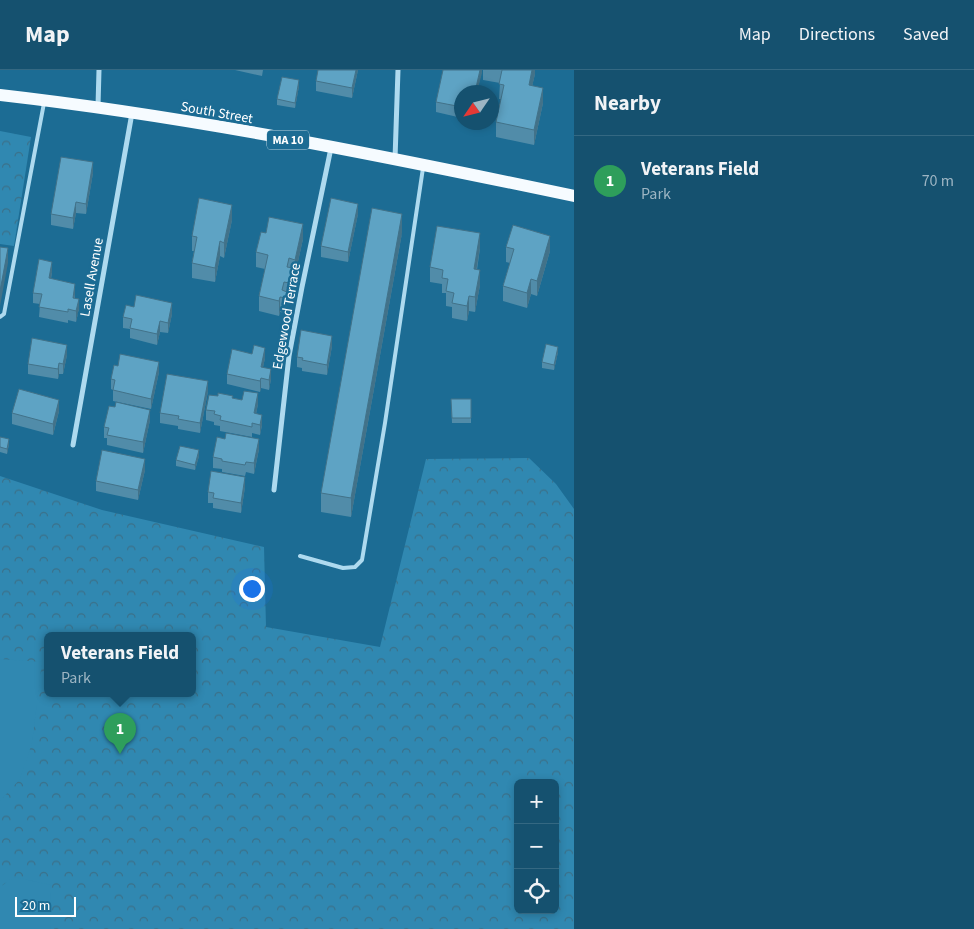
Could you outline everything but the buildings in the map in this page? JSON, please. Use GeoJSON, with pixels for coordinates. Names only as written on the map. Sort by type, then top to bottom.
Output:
{"type":"FeatureCollection","features":[{"type":"Feature","properties":{"kind":"main road","name":"South Street"},"geometry":{"type":"LineString","coordinates":[[0,95],[98,106],[423,165],[574,196]]}},
{"type":"Feature","properties":{"kind":"street"},"geometry":{"type":"LineString","coordinates":[[98,106],[99,70]]}},
{"type":"Feature","properties":{"kind":"street"},"geometry":{"type":"LineString","coordinates":[[395,160],[398,70]]}},
{"type":"Feature","properties":{"kind":"street","name":"Lasell Avenue"},"geometry":{"type":"LineString","coordinates":[[73,445],[132,112]]}},
{"type":"Feature","properties":{"kind":"street","name":"Edgewood Terrace"},"geometry":{"type":"LineString","coordinates":[[274,490],[289,356],[331,148]]}},
{"type":"Feature","properties":{"kind":"lane"},"geometry":{"type":"LineString","coordinates":[[0,317],[4,314],[45,100]]}},
{"type":"Feature","properties":{"kind":"lane"},"geometry":{"type":"LineString","coordinates":[[300,556],[343,568],[356,567],[362,560],[423,165]]}},
{"type":"Feature","properties":{"kind":"green space"},"geometry":{"type":"Polygon","coordinates":[[[0,131],[31,137],[14,246],[0,244],[0,131]]]}},
{"type":"Feature","properties":{"kind":"green space"},"geometry":{"type":"Polygon","coordinates":[[[529,458],[556,484],[574,509],[574,929],[0,929],[0,476],[102,510],[264,547],[266,627],[380,647],[426,459],[529,458]]]}},
{"type":"Feature","properties":{"kind":"green space"},"geometry":{"type":"Polygon","coordinates":[[[0,659],[42,662],[32,743],[20,779],[0,801],[0,659]]]}},
{"type":"Feature","properties":{"kind":"green space"},"geometry":{"type":"Polygon","coordinates":[[[14,877],[51,885],[50,929],[0,929],[0,887],[14,877]]]}},
{"type":"Feature","properties":{"kind":"place","name":"Veterans Field"},"geometry":{"type":"Point","coordinates":[120,754]}}]}
